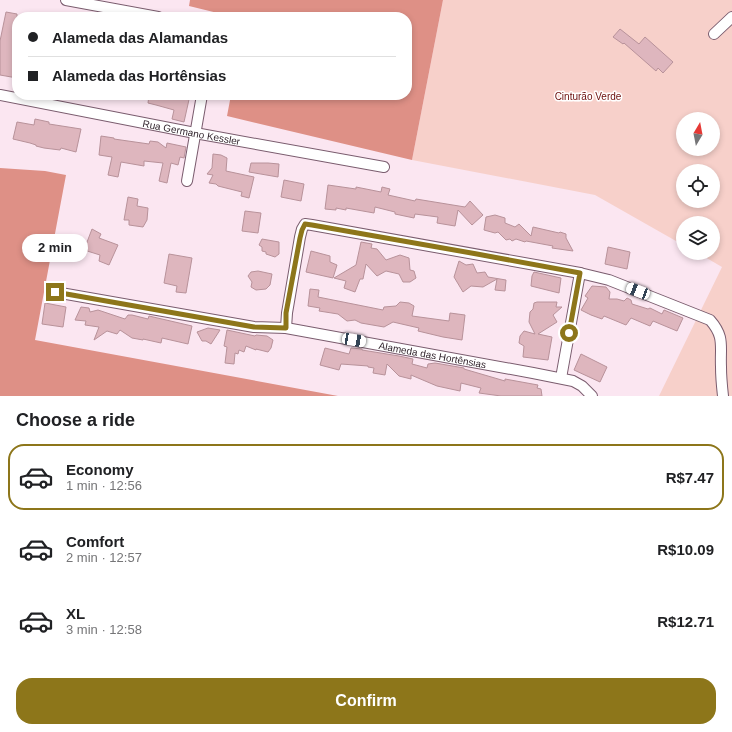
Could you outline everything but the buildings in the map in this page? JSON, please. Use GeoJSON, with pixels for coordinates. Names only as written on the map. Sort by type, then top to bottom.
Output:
{"type":"FeatureCollection","features":[{"type":"Feature","properties":{"kind":"street"},"geometry":{"type":"LineString","coordinates":[[66,0],[131,12]]}},
{"type":"Feature","properties":{"kind":"street"},"geometry":{"type":"LineString","coordinates":[[714,34],[732,17]]}},
{"type":"Feature","properties":{"kind":"street","name":"Rua Germano Kessler"},"geometry":{"type":"LineString","coordinates":[[0,95],[12,97]]}},
{"type":"Feature","properties":{"kind":"street","name":"Rua Germano Kessler"},"geometry":{"type":"LineString","coordinates":[[26,100],[195,133],[384,167]]}},
{"type":"Feature","properties":{"kind":"street"},"geometry":{"type":"LineString","coordinates":[[187,181],[201,100]]}},
{"type":"Feature","properties":{"kind":"street"},"geometry":{"type":"LineString","coordinates":[[286,328],[286,313],[301,234],[305,224],[312,225],[580,273],[609,280],[710,320],[716,327],[721,338],[723,396]]}},
{"type":"Feature","properties":{"kind":"street"},"geometry":{"type":"LineString","coordinates":[[561,378],[580,273]]}},
{"type":"Feature","properties":{"kind":"street","name":"Alameda das Hortênsias"},"geometry":{"type":"LineString","coordinates":[[55,292],[254,327],[286,328],[561,378],[573,381],[582,386],[592,396]]}},
{"type":"Feature","properties":{"kind":"green space","name":"Cinturão Verde"},"geometry":{"type":"Polygon","coordinates":[[[443,0],[732,0],[732,396],[659,396],[722,267],[710,260],[720,260],[720,216],[676,216],[676,241],[595,195],[412,160],[443,0]]]}},
{"type":"Feature","properties":{"kind":"shaded area"},"geometry":{"type":"Polygon","coordinates":[[[190,0],[443,0],[412,160],[227,116],[230,100],[412,100],[412,12],[214,12],[189,6],[190,0]]]}},
{"type":"Feature","properties":{"kind":"shaded area"},"geometry":{"type":"Polygon","coordinates":[[[0,168],[45,171],[66,175],[35,340],[338,396],[0,396],[0,168]]]}},
{"type":"Feature","properties":{"kind":"route"},"geometry":{"type":"LineString","coordinates":[[55,292],[254,327],[286,328],[286,313],[294,268],[302,230],[305,224],[580,273],[569,333]]}}]}
